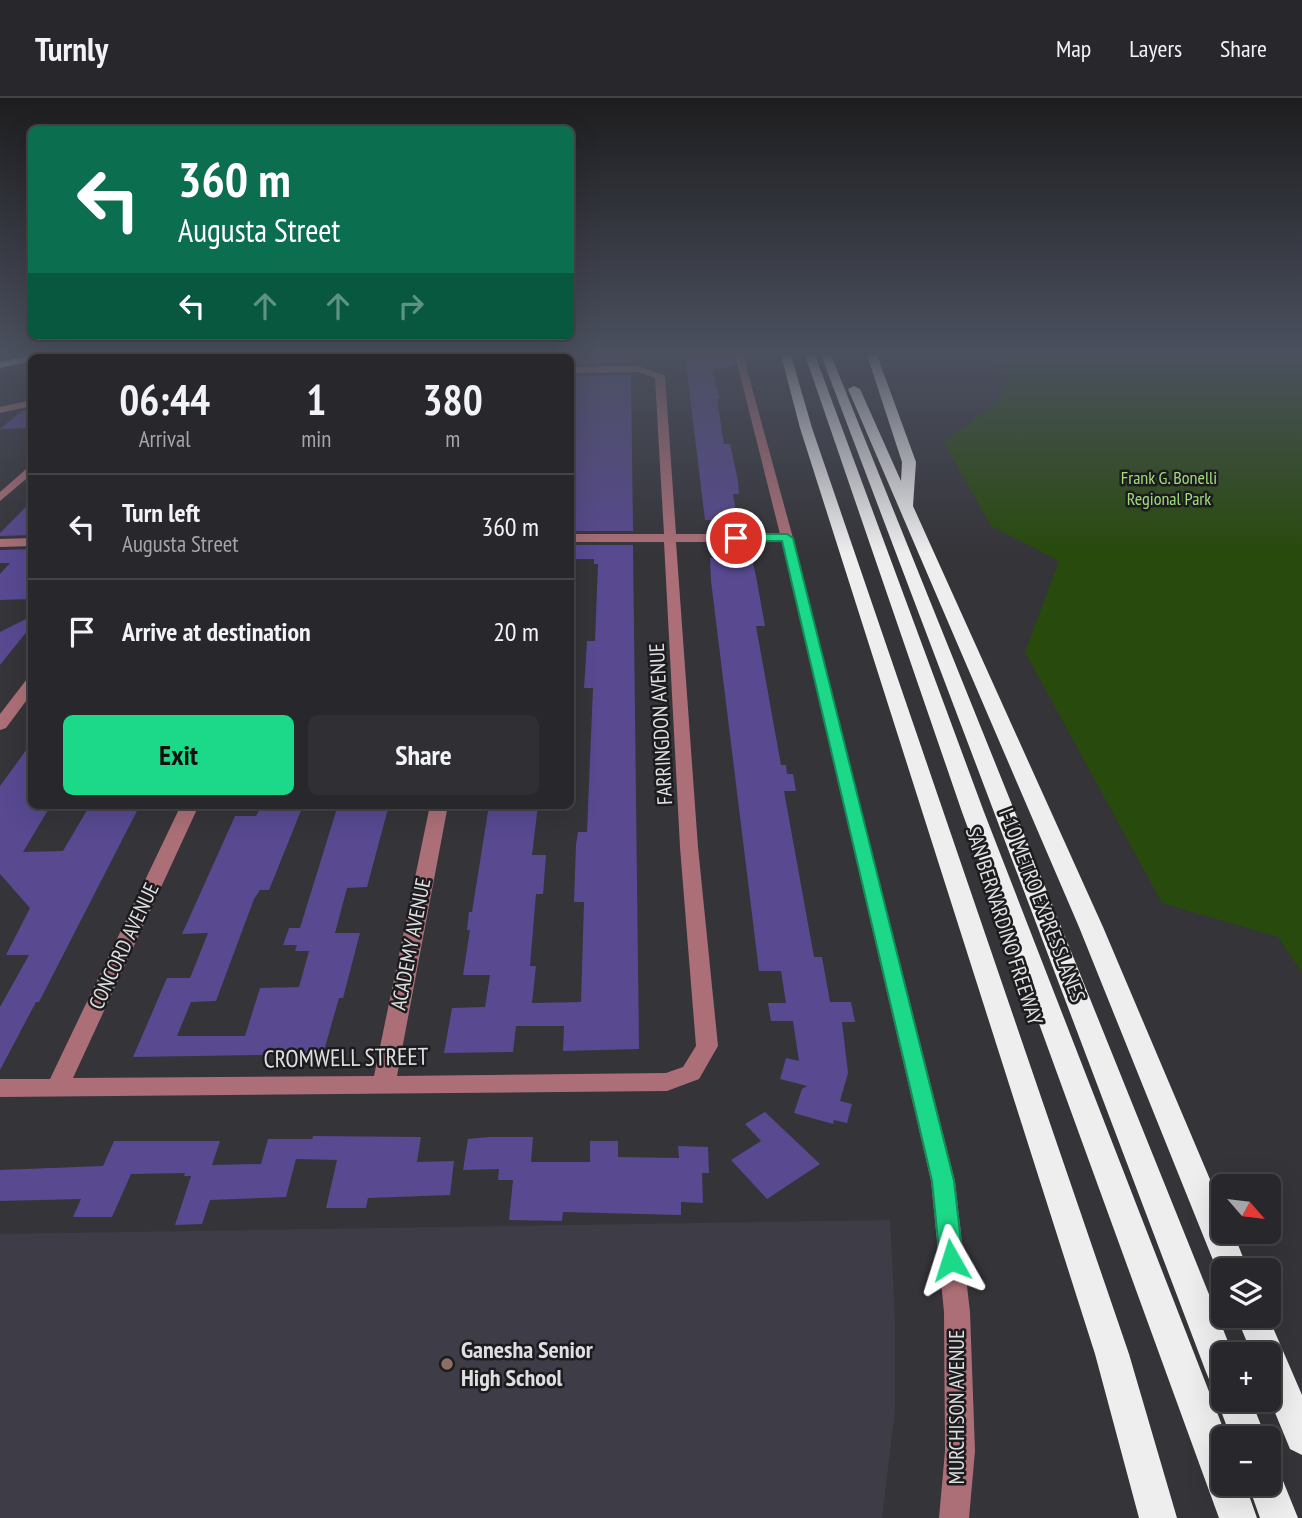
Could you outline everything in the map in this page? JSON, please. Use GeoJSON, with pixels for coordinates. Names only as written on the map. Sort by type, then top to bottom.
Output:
{"type":"FeatureCollection","features":[{"type":"Feature","properties":{"kind":"highway","name":"SAN BERNARDINO FREEWAY"},"geometry":{"type":"LineString","coordinates":[[804,421],[1112,1354],[1158,1518]]}},
{"type":"Feature","properties":{"kind":"highway","name":"I-10 METRO EXPRESSLANES"},"geometry":{"type":"LineString","coordinates":[[834,421],[969,800],[1211,1443]]}},
{"type":"Feature","properties":{"kind":"highway","name":"I-10 METRO EXPRESSLANES"},"geometry":{"type":"LineString","coordinates":[[852,421],[1211,1342]]}},
{"type":"Feature","properties":{"kind":"highway"},"geometry":{"type":"LineString","coordinates":[[868,421],[1091,927],[1228,1258]]}},
{"type":"Feature","properties":{"kind":"highway"},"geometry":{"type":"LineString","coordinates":[[895,421],[909,462],[907,510]]}},
{"type":"Feature","properties":{"kind":"highway"},"geometry":{"type":"LineString","coordinates":[[1281,1386],[1302,1437]]}},
{"type":"Feature","properties":{"kind":"highway"},"geometry":{"type":"LineString","coordinates":[[1231,1496],[1238,1518]]}},
{"type":"Feature","properties":{"kind":"highway"},"geometry":{"type":"LineString","coordinates":[[1271,1496],[1279,1518]]}},
{"type":"Feature","properties":{"kind":"street","name":"FARRINGDON AVENUE"},"geometry":{"type":"LineString","coordinates":[[663,421],[689,847],[707,1046],[691,1073]]}},
{"type":"Feature","properties":{"kind":"street","name":"MURCHISON AVENUE"},"geometry":{"type":"LineString","coordinates":[[756,421],[943,1181],[957,1312],[960,1451],[954,1518]]}},
{"type":"Feature","properties":{"kind":"street"},"geometry":{"type":"LineString","coordinates":[[0,498],[28,471]]}},
{"type":"Feature","properties":{"kind":"street"},"geometry":{"type":"LineString","coordinates":[[574,538],[787,538]]}},
{"type":"Feature","properties":{"kind":"street"},"geometry":{"type":"LineString","coordinates":[[0,542],[28,542]]}},
{"type":"Feature","properties":{"kind":"street"},"geometry":{"type":"LineString","coordinates":[[0,725],[28,687]]}},
{"type":"Feature","properties":{"kind":"street","name":"CONCORD AVENUE"},"geometry":{"type":"LineString","coordinates":[[57,1087],[188,809]]}},
{"type":"Feature","properties":{"kind":"street","name":"ACADEMY AVENUE"},"geometry":{"type":"LineString","coordinates":[[384,1083],[438,809]]}},
{"type":"Feature","properties":{"kind":"street","name":"CROMWELL STREET"},"geometry":{"type":"LineString","coordinates":[[0,1088],[667,1082],[691,1073]]}},
{"type":"Feature","properties":{"kind":"shaded area","name":"Ganesha Senior High School"},"geometry":{"type":"Polygon","coordinates":[[[890,1220],[895,1318],[895,1410],[882,1518],[0,1518],[0,1234],[890,1220]]]}},
{"type":"Feature","properties":{"kind":"green space","name":"Frank G. Bonelli Regional Park"},"geometry":{"type":"Polygon","coordinates":[[[972,421],[1302,421],[1302,973],[1278,937],[1162,903],[1025,652],[1059,561],[991,526],[944,442],[972,421]]]}},
{"type":"Feature","properties":{"kind":"building"},"geometry":{"type":"Polygon","coordinates":[[[9,421],[28,421],[28,428],[0,429],[9,421]]]}},
{"type":"Feature","properties":{"kind":"building"},"geometry":{"type":"Polygon","coordinates":[[[574,421],[632,421],[633,531],[574,531],[574,421]]]}},
{"type":"Feature","properties":{"kind":"building"},"geometry":{"type":"Polygon","coordinates":[[[693,421],[720,421],[724,444],[730,444],[738,481],[739,494],[733,494],[739,531],[723,531],[718,520],[705,520],[693,421]]]}},
{"type":"Feature","properties":{"kind":"building"},"geometry":{"type":"Polygon","coordinates":[[[28,505],[28,535],[0,536],[28,505]]]}},
{"type":"Feature","properties":{"kind":"building"},"geometry":{"type":"Polygon","coordinates":[[[574,545],[633,545],[639,1049],[563,1051],[564,1026],[516,1026],[513,1052],[444,1053],[452,1008],[485,1007],[490,975],[463,975],[470,930],[467,930],[469,912],[472,912],[488,809],[538,809],[532,855],[546,855],[543,894],[536,894],[530,966],[536,966],[532,1003],[581,1002],[584,902],[574,902],[578,832],[587,832],[593,688],[584,688],[587,641],[595,641],[598,564],[594,564],[594,559],[574,559],[574,545]]]}},
{"type":"Feature","properties":{"kind":"building"},"geometry":{"type":"Polygon","coordinates":[[[725,545],[742,545],[743,551],[750,551],[756,576],[765,626],[756,626],[781,765],[786,765],[787,774],[793,774],[796,791],[784,791],[814,957],[822,957],[830,1002],[851,1002],[855,1022],[842,1022],[848,1073],[840,1101],[852,1104],[847,1123],[834,1120],[833,1124],[794,1113],[802,1089],[807,1086],[780,1079],[786,1058],[799,1061],[793,1021],[771,1021],[768,1003],[786,1003],[781,971],[759,971],[711,581],[710,558],[726,556],[725,545]]]}},
{"type":"Feature","properties":{"kind":"building"},"geometry":{"type":"Polygon","coordinates":[[[28,549],[28,599],[0,600],[0,574],[10,563],[0,563],[0,550],[28,549]]]}},
{"type":"Feature","properties":{"kind":"building"},"geometry":{"type":"Polygon","coordinates":[[[28,618],[28,630],[0,665],[0,632],[28,618]]]}},
{"type":"Feature","properties":{"kind":"building"},"geometry":{"type":"Polygon","coordinates":[[[28,748],[28,809],[49,809],[23,852],[63,851],[88,809],[138,809],[39,1002],[36,1002],[0,1070],[0,1007],[29,955],[6,955],[30,908],[0,874],[0,786],[28,748]]]}},
{"type":"Feature","properties":{"kind":"building"},"geometry":{"type":"Polygon","coordinates":[[[260,809],[302,809],[269,890],[260,890],[254,899],[216,1001],[191,1002],[177,1036],[245,1036],[260,988],[299,987],[309,951],[295,951],[297,945],[283,945],[289,928],[300,928],[337,809],[388,809],[367,887],[347,888],[335,933],[360,933],[343,998],[339,998],[323,1054],[133,1057],[167,978],[190,978],[208,933],[182,934],[235,816],[256,816],[260,809]]]}},
{"type":"Feature","properties":{"kind":"building"},"geometry":{"type":"Polygon","coordinates":[[[765,1112],[820,1164],[767,1199],[731,1160],[761,1141],[745,1124],[765,1112]]]}},
{"type":"Feature","properties":{"kind":"building"},"geometry":{"type":"Polygon","coordinates":[[[313,1136],[421,1137],[417,1162],[454,1161],[450,1195],[368,1198],[366,1208],[326,1208],[337,1160],[296,1159],[286,1197],[210,1200],[202,1224],[175,1225],[191,1176],[184,1176],[185,1173],[131,1174],[112,1217],[73,1217],[81,1199],[0,1201],[0,1170],[103,1166],[114,1141],[220,1141],[212,1165],[261,1164],[268,1139],[312,1139],[313,1136]]]}},
{"type":"Feature","properties":{"kind":"building"},"geometry":{"type":"Polygon","coordinates":[[[533,1137],[531,1162],[590,1162],[590,1141],[618,1141],[618,1157],[679,1158],[678,1146],[708,1147],[709,1173],[702,1173],[703,1203],[681,1202],[681,1215],[563,1212],[562,1221],[509,1220],[513,1180],[498,1180],[499,1169],[463,1170],[468,1139],[533,1137]]]}},
{"type":"Feature","properties":{"kind":"place","name":"Ganesha Senior High School"},"geometry":{"type":"Point","coordinates":[447,1364]}},
{"type":"Feature","properties":{"kind":"route"},"geometry":{"type":"LineString","coordinates":[[736,538],[787,538],[943,1181],[951,1260]]}}]}
